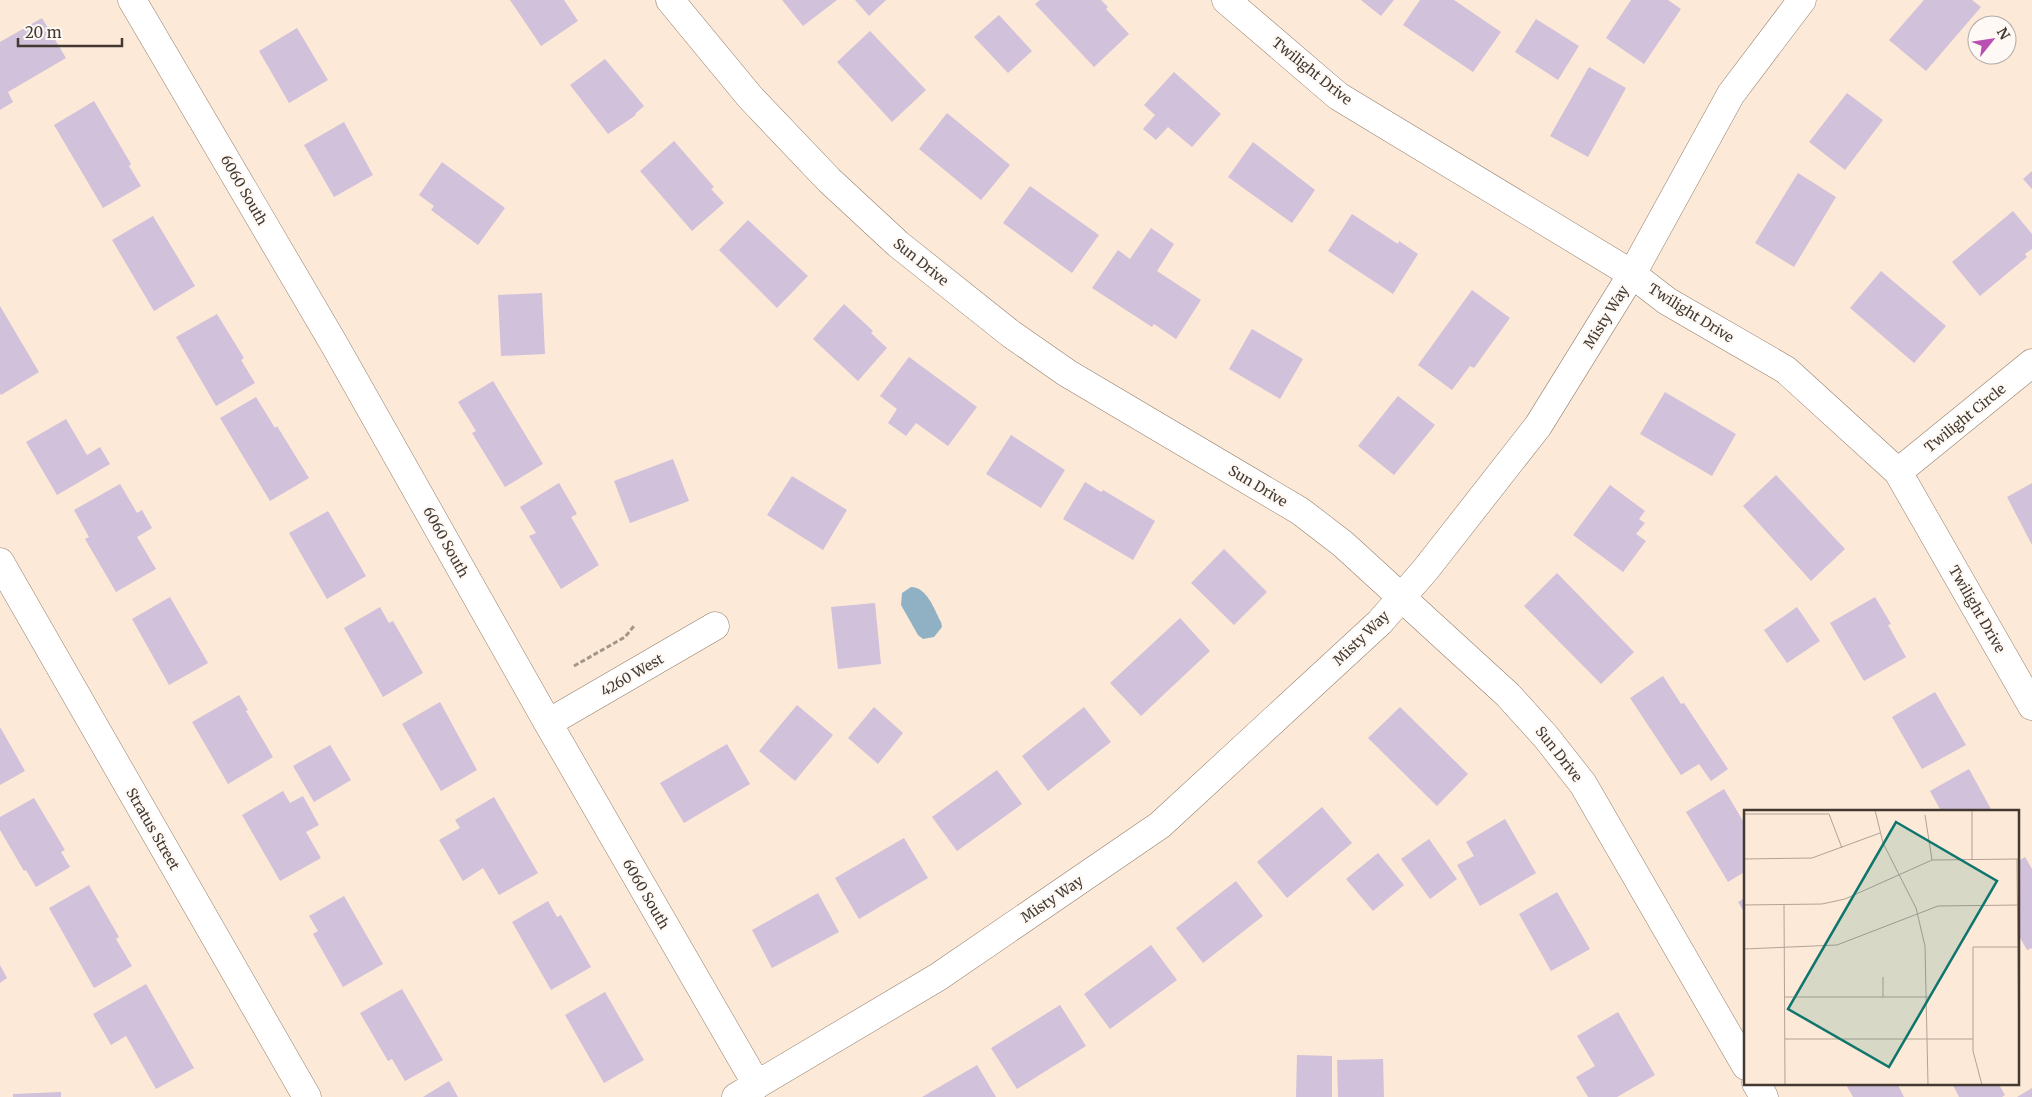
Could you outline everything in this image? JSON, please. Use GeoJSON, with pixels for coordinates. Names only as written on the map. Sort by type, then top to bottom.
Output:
{"type":"FeatureCollection","features":[{"type":"Feature","properties":{"kind":"street","name":"6060 South"},"geometry":{"type":"LineString","coordinates":[[132,0],[334,344],[548,723],[746,1091]]}},
{"type":"Feature","properties":{"kind":"street","name":"Sun Drive"},"geometry":{"type":"LineString","coordinates":[[670,0],[750,97],[829,180],[898,244],[1011,334],[1067,373],[1300,511],[1343,544],[1508,694],[1546,737],[1583,784],[1744,1063]]}},
{"type":"Feature","properties":{"kind":"street","name":"Twilight Drive"},"geometry":{"type":"LineString","coordinates":[[1226,0],[1338,96],[1632,274],[1667,301],[1786,370],[1898,472],[2032,706]]}},
{"type":"Feature","properties":{"kind":"street","name":"Misty Way"},"geometry":{"type":"LineString","coordinates":[[746,1091],[938,977],[1160,825],[1380,622],[1426,569],[1538,426],[1632,274],[1731,94],[1802,0]]}},
{"type":"Feature","properties":{"kind":"street","name":"Twilight Circle"},"geometry":{"type":"LineString","coordinates":[[1898,472],[2032,363]]}},
{"type":"Feature","properties":{"kind":"street","name":"Stratus Street"},"geometry":{"type":"LineString","coordinates":[[0,562],[307,1097]]}},
{"type":"Feature","properties":{"kind":"street","name":"4260 West"},"geometry":{"type":"LineString","coordinates":[[548,723],[715,626]]}},
{"type":"Feature","properties":{"kind":"street"},"geometry":{"type":"LineString","coordinates":[[1757,1084],[1764,1097]]}},
{"type":"Feature","properties":{"kind":"path"},"geometry":{"type":"LineString","coordinates":[[574,666],[625,637],[634,626]]}},
{"type":"Feature","properties":{"kind":"water"},"geometry":{"type":"Polygon","coordinates":[[[911,587],[917,588],[926,595],[941,622],[942,627],[934,637],[923,639],[918,635],[901,605],[902,593],[911,587]]]}},
{"type":"Feature","properties":{"kind":"building"},"geometry":{"type":"Polygon","coordinates":[[[510,0],[564,0],[578,21],[541,46],[510,0]]]}},
{"type":"Feature","properties":{"kind":"building"},"geometry":{"type":"Polygon","coordinates":[[[782,0],[837,0],[803,26],[782,0]]]}},
{"type":"Feature","properties":{"kind":"building"},"geometry":{"type":"Polygon","coordinates":[[[855,0],[886,0],[869,16],[855,0]]]}},
{"type":"Feature","properties":{"kind":"building"},"geometry":{"type":"Polygon","coordinates":[[[1040,0],[1101,0],[1108,7],[1106,9],[1129,34],[1094,67],[1035,4],[1040,0]]]}},
{"type":"Feature","properties":{"kind":"building"},"geometry":{"type":"Polygon","coordinates":[[[1361,0],[1394,0],[1381,16],[1361,0]]]}},
{"type":"Feature","properties":{"kind":"building"},"geometry":{"type":"Polygon","coordinates":[[[1420,0],[1454,0],[1501,32],[1473,72],[1403,25],[1420,0]]]}},
{"type":"Feature","properties":{"kind":"building"},"geometry":{"type":"Polygon","coordinates":[[[1631,0],[1668,0],[1681,9],[1644,64],[1606,38],[1631,0]]]}},
{"type":"Feature","properties":{"kind":"building"},"geometry":{"type":"Polygon","coordinates":[[[1924,0],[1972,0],[1981,7],[1974,15],[1967,15],[1967,23],[1926,71],[1889,40],[1924,0]]]}},
{"type":"Feature","properties":{"kind":"building"},"geometry":{"type":"Polygon","coordinates":[[[999,15],[1032,51],[1008,73],[974,37],[999,15]]]}},
{"type":"Feature","properties":{"kind":"building"},"geometry":{"type":"Polygon","coordinates":[[[42,18],[66,58],[8,92],[13,102],[0,110],[0,42],[42,18]]]}},
{"type":"Feature","properties":{"kind":"building"},"geometry":{"type":"Polygon","coordinates":[[[1536,19],[1579,46],[1558,80],[1515,52],[1536,19]]]}},
{"type":"Feature","properties":{"kind":"building"},"geometry":{"type":"Polygon","coordinates":[[[297,28],[328,80],[289,103],[259,51],[297,28]]]}},
{"type":"Feature","properties":{"kind":"building"},"geometry":{"type":"Polygon","coordinates":[[[870,31],[926,90],[892,122],[837,62],[870,31]]]}},
{"type":"Feature","properties":{"kind":"building"},"geometry":{"type":"Polygon","coordinates":[[[605,59],[644,106],[636,115],[608,134],[570,85],[605,59]]]}},
{"type":"Feature","properties":{"kind":"building"},"geometry":{"type":"Polygon","coordinates":[[[1589,67],[1626,88],[1588,157],[1550,136],[1589,67]]]}},
{"type":"Feature","properties":{"kind":"building"},"geometry":{"type":"Polygon","coordinates":[[[1174,72],[1221,114],[1192,147],[1168,127],[1156,140],[1143,129],[1155,115],[1144,105],[1174,72]]]}},
{"type":"Feature","properties":{"kind":"building"},"geometry":{"type":"Polygon","coordinates":[[[1847,93],[1883,120],[1845,170],[1809,142],[1847,93]]]}},
{"type":"Feature","properties":{"kind":"building"},"geometry":{"type":"Polygon","coordinates":[[[94,101],[131,164],[129,166],[141,186],[103,208],[54,125],[94,101]]]}},
{"type":"Feature","properties":{"kind":"building"},"geometry":{"type":"Polygon","coordinates":[[[947,113],[1010,165],[981,200],[919,149],[947,113]]]}},
{"type":"Feature","properties":{"kind":"building"},"geometry":{"type":"Polygon","coordinates":[[[344,122],[373,175],[334,197],[304,145],[344,122]]]}},
{"type":"Feature","properties":{"kind":"building"},"geometry":{"type":"Polygon","coordinates":[[[674,141],[714,187],[711,189],[724,203],[692,231],[640,171],[674,141]]]}},
{"type":"Feature","properties":{"kind":"building"},"geometry":{"type":"Polygon","coordinates":[[[1253,142],[1315,190],[1292,223],[1228,177],[1253,142]]]}},
{"type":"Feature","properties":{"kind":"building"},"geometry":{"type":"Polygon","coordinates":[[[442,162],[505,208],[478,245],[431,210],[434,206],[419,195],[442,162]]]}},
{"type":"Feature","properties":{"kind":"building"},"geometry":{"type":"Polygon","coordinates":[[[2032,171],[2032,189],[2023,179],[2032,171]]]}},
{"type":"Feature","properties":{"kind":"building"},"geometry":{"type":"Polygon","coordinates":[[[1798,173],[1836,197],[1794,267],[1755,243],[1798,173]]]}},
{"type":"Feature","properties":{"kind":"building"},"geometry":{"type":"Polygon","coordinates":[[[1030,186],[1099,235],[1072,273],[1003,223],[1030,186]]]}},
{"type":"Feature","properties":{"kind":"building"},"geometry":{"type":"Polygon","coordinates":[[[2013,211],[2032,234],[2032,249],[2025,254],[2027,257],[1980,296],[1952,262],[2013,211]]]}},
{"type":"Feature","properties":{"kind":"building"},"geometry":{"type":"Polygon","coordinates":[[[1352,214],[1398,244],[1399,241],[1418,254],[1393,294],[1328,251],[1352,214]]]}},
{"type":"Feature","properties":{"kind":"building"},"geometry":{"type":"Polygon","coordinates":[[[153,216],[195,286],[154,311],[112,240],[153,216]]]}},
{"type":"Feature","properties":{"kind":"building"},"geometry":{"type":"Polygon","coordinates":[[[748,220],[808,276],[777,308],[719,250],[748,220]]]}},
{"type":"Feature","properties":{"kind":"building"},"geometry":{"type":"Polygon","coordinates":[[[1151,228],[1174,244],[1157,271],[1201,300],[1176,339],[1154,324],[1152,327],[1092,288],[1118,250],[1130,259],[1151,228]]]}},
{"type":"Feature","properties":{"kind":"building"},"geometry":{"type":"Polygon","coordinates":[[[1881,271],[1946,326],[1914,363],[1850,308],[1881,271]]]}},
{"type":"Feature","properties":{"kind":"building"},"geometry":{"type":"Polygon","coordinates":[[[1472,290],[1510,318],[1474,368],[1470,366],[1452,390],[1418,365],[1472,290]]]}},
{"type":"Feature","properties":{"kind":"building"},"geometry":{"type":"Polygon","coordinates":[[[542,293],[545,354],[501,356],[498,295],[542,293]]]}},
{"type":"Feature","properties":{"kind":"building"},"geometry":{"type":"Polygon","coordinates":[[[844,304],[873,331],[871,333],[887,348],[858,381],[813,339],[844,304]]]}},
{"type":"Feature","properties":{"kind":"building"},"geometry":{"type":"Polygon","coordinates":[[[0,306],[39,372],[1,395],[0,393],[0,306]]]}},
{"type":"Feature","properties":{"kind":"building"},"geometry":{"type":"Polygon","coordinates":[[[217,314],[244,358],[241,360],[255,383],[216,406],[176,337],[217,314]]]}},
{"type":"Feature","properties":{"kind":"building"},"geometry":{"type":"Polygon","coordinates":[[[1252,329],[1303,359],[1280,399],[1229,369],[1252,329]]]}},
{"type":"Feature","properties":{"kind":"building"},"geometry":{"type":"Polygon","coordinates":[[[909,357],[977,407],[948,446],[916,423],[906,436],[888,423],[897,409],[880,396],[909,357]]]}},
{"type":"Feature","properties":{"kind":"building"},"geometry":{"type":"Polygon","coordinates":[[[493,381],[543,464],[505,487],[472,433],[476,431],[458,402],[493,381]]]}},
{"type":"Feature","properties":{"kind":"building"},"geometry":{"type":"Polygon","coordinates":[[[1665,392],[1736,434],[1712,476],[1640,434],[1665,392]]]}},
{"type":"Feature","properties":{"kind":"building"},"geometry":{"type":"Polygon","coordinates":[[[1398,396],[1435,425],[1394,475],[1358,446],[1398,396]]]}},
{"type":"Feature","properties":{"kind":"building"},"geometry":{"type":"Polygon","coordinates":[[[256,397],[275,428],[277,426],[309,478],[270,501],[220,418],[256,397]]]}},
{"type":"Feature","properties":{"kind":"building"},"geometry":{"type":"Polygon","coordinates":[[[66,419],[87,455],[100,447],[110,464],[57,495],[26,442],[66,419]]]}},
{"type":"Feature","properties":{"kind":"building"},"geometry":{"type":"Polygon","coordinates":[[[1011,435],[1065,470],[1041,508],[986,474],[1011,435]]]}},
{"type":"Feature","properties":{"kind":"building"},"geometry":{"type":"Polygon","coordinates":[[[673,459],[689,501],[630,523],[614,481],[673,459]]]}},
{"type":"Feature","properties":{"kind":"building"},"geometry":{"type":"Polygon","coordinates":[[[1776,475],[1845,549],[1811,581],[1743,506],[1776,475]]]}},
{"type":"Feature","properties":{"kind":"building"},"geometry":{"type":"Polygon","coordinates":[[[792,476],[847,510],[823,550],[767,515],[792,476]]]}},
{"type":"Feature","properties":{"kind":"building"},"geometry":{"type":"Polygon","coordinates":[[[1085,482],[1101,492],[1103,490],[1155,521],[1133,560],[1063,519],[1085,482]]]}},
{"type":"Feature","properties":{"kind":"building"},"geometry":{"type":"Polygon","coordinates":[[[559,483],[577,514],[571,517],[599,565],[561,589],[529,536],[536,533],[520,507],[559,483]]]}},
{"type":"Feature","properties":{"kind":"building"},"geometry":{"type":"Polygon","coordinates":[[[2032,483],[2032,545],[2007,497],[2032,483]]]}},
{"type":"Feature","properties":{"kind":"building"},"geometry":{"type":"Polygon","coordinates":[[[120,484],[137,513],[142,510],[152,528],[137,537],[156,569],[116,592],[85,539],[89,537],[74,510],[120,484]]]}},
{"type":"Feature","properties":{"kind":"building"},"geometry":{"type":"Polygon","coordinates":[[[1610,485],[1645,511],[1639,519],[1645,523],[1636,534],[1646,541],[1623,572],[1573,535],[1610,485]]]}},
{"type":"Feature","properties":{"kind":"building"},"geometry":{"type":"Polygon","coordinates":[[[328,511],[366,576],[327,599],[289,533],[328,511]]]}},
{"type":"Feature","properties":{"kind":"building"},"geometry":{"type":"Polygon","coordinates":[[[1224,549],[1267,592],[1234,625],[1191,583],[1224,549]]]}},
{"type":"Feature","properties":{"kind":"building"},"geometry":{"type":"Polygon","coordinates":[[[1557,573],[1634,652],[1601,684],[1524,606],[1557,573]]]}},
{"type":"Feature","properties":{"kind":"building"},"geometry":{"type":"Polygon","coordinates":[[[170,597],[208,663],[169,685],[132,619],[170,597]]]}},
{"type":"Feature","properties":{"kind":"building"},"geometry":{"type":"Polygon","coordinates":[[[1875,597],[1891,624],[1888,625],[1906,657],[1864,681],[1830,623],[1875,597]]]}},
{"type":"Feature","properties":{"kind":"building"},"geometry":{"type":"Polygon","coordinates":[[[875,603],[881,664],[838,669],[831,607],[875,603]]]}},
{"type":"Feature","properties":{"kind":"building"},"geometry":{"type":"Polygon","coordinates":[[[380,607],[389,623],[393,621],[423,673],[383,697],[344,628],[380,607]]]}},
{"type":"Feature","properties":{"kind":"building"},"geometry":{"type":"Polygon","coordinates":[[[1797,607],[1820,641],[1787,663],[1764,630],[1797,607]]]}},
{"type":"Feature","properties":{"kind":"building"},"geometry":{"type":"Polygon","coordinates":[[[1180,618],[1210,651],[1141,716],[1110,683],[1180,618]]]}},
{"type":"Feature","properties":{"kind":"building"},"geometry":{"type":"Polygon","coordinates":[[[1663,676],[1681,704],[1684,703],[1728,769],[1711,781],[1699,764],[1681,775],[1630,698],[1663,676]]]}},
{"type":"Feature","properties":{"kind":"building"},"geometry":{"type":"Polygon","coordinates":[[[1935,692],[1966,745],[1922,769],[1892,717],[1935,692]]]}},
{"type":"Feature","properties":{"kind":"building"},"geometry":{"type":"Polygon","coordinates":[[[239,695],[248,710],[246,711],[273,757],[228,784],[192,722],[239,695]]]}},
{"type":"Feature","properties":{"kind":"building"},"geometry":{"type":"Polygon","coordinates":[[[440,702],[477,770],[441,791],[402,724],[440,702]]]}},
{"type":"Feature","properties":{"kind":"building"},"geometry":{"type":"Polygon","coordinates":[[[797,705],[833,735],[795,781],[759,751],[797,705]]]}},
{"type":"Feature","properties":{"kind":"building"},"geometry":{"type":"Polygon","coordinates":[[[874,707],[903,733],[878,764],[848,738],[874,707]]]}},
{"type":"Feature","properties":{"kind":"building"},"geometry":{"type":"Polygon","coordinates":[[[1084,707],[1111,742],[1048,791],[1022,756],[1084,707]]]}},
{"type":"Feature","properties":{"kind":"building"},"geometry":{"type":"Polygon","coordinates":[[[1400,707],[1468,774],[1437,806],[1368,738],[1400,707]]]}},
{"type":"Feature","properties":{"kind":"building"},"geometry":{"type":"Polygon","coordinates":[[[0,727],[25,771],[0,785],[0,727]]]}},
{"type":"Feature","properties":{"kind":"building"},"geometry":{"type":"Polygon","coordinates":[[[727,744],[750,784],[684,823],[660,783],[727,744]]]}},
{"type":"Feature","properties":{"kind":"building"},"geometry":{"type":"Polygon","coordinates":[[[330,745],[351,780],[314,802],[293,766],[330,745]]]}},
{"type":"Feature","properties":{"kind":"building"},"geometry":{"type":"Polygon","coordinates":[[[1969,769],[1991,810],[1940,810],[1930,791],[1969,769]]]}},
{"type":"Feature","properties":{"kind":"building"},"geometry":{"type":"Polygon","coordinates":[[[997,770],[1022,804],[957,851],[932,817],[997,770]]]}},
{"type":"Feature","properties":{"kind":"building"},"geometry":{"type":"Polygon","coordinates":[[[1724,789],[1744,823],[1744,872],[1728,882],[1686,812],[1724,789]]]}},
{"type":"Feature","properties":{"kind":"building"},"geometry":{"type":"Polygon","coordinates":[[[283,791],[290,803],[303,796],[319,825],[306,832],[321,858],[280,881],[242,815],[283,791]]]}},
{"type":"Feature","properties":{"kind":"building"},"geometry":{"type":"Polygon","coordinates":[[[494,797],[538,873],[499,895],[483,868],[463,881],[439,840],[460,828],[455,820],[494,797]]]}},
{"type":"Feature","properties":{"kind":"building"},"geometry":{"type":"Polygon","coordinates":[[[34,798],[65,850],[61,852],[70,867],[36,887],[26,870],[24,871],[0,830],[0,817],[34,798]]]}},
{"type":"Feature","properties":{"kind":"building"},"geometry":{"type":"Polygon","coordinates":[[[1322,807],[1352,843],[1287,898],[1257,862],[1322,807]]]}},
{"type":"Feature","properties":{"kind":"building"},"geometry":{"type":"Polygon","coordinates":[[[1505,819],[1536,873],[1480,906],[1457,865],[1474,856],[1466,842],[1505,819]]]}},
{"type":"Feature","properties":{"kind":"building"},"geometry":{"type":"Polygon","coordinates":[[[904,838],[928,878],[859,919],[835,878],[904,838]]]}},
{"type":"Feature","properties":{"kind":"building"},"geometry":{"type":"Polygon","coordinates":[[[1429,839],[1457,879],[1430,899],[1401,859],[1429,839]]]}},
{"type":"Feature","properties":{"kind":"building"},"geometry":{"type":"Polygon","coordinates":[[[1378,853],[1404,885],[1373,911],[1346,879],[1378,853]]]}},
{"type":"Feature","properties":{"kind":"building"},"geometry":{"type":"Polygon","coordinates":[[[2025,857],[2032,869],[2032,948],[2027,950],[2020,938],[2020,860],[2025,857]]]}},
{"type":"Feature","properties":{"kind":"building"},"geometry":{"type":"Polygon","coordinates":[[[1236,881],[1263,916],[1203,963],[1176,928],[1236,881]]]}},
{"type":"Feature","properties":{"kind":"building"},"geometry":{"type":"Polygon","coordinates":[[[89,885],[119,937],[116,939],[132,966],[94,988],[49,908],[89,885]]]}},
{"type":"Feature","properties":{"kind":"building"},"geometry":{"type":"Polygon","coordinates":[[[1557,892],[1590,949],[1551,971],[1519,914],[1557,892]]]}},
{"type":"Feature","properties":{"kind":"building"},"geometry":{"type":"Polygon","coordinates":[[[818,893],[839,932],[772,968],[752,930],[818,893]]]}},
{"type":"Feature","properties":{"kind":"building"},"geometry":{"type":"Polygon","coordinates":[[[344,896],[383,964],[343,987],[313,934],[318,931],[309,916],[344,896]]]}},
{"type":"Feature","properties":{"kind":"building"},"geometry":{"type":"Polygon","coordinates":[[[1744,898],[1744,912],[1738,902],[1744,898]]]}},
{"type":"Feature","properties":{"kind":"building"},"geometry":{"type":"Polygon","coordinates":[[[548,901],[557,917],[561,915],[591,967],[551,990],[512,922],[548,901]]]}},
{"type":"Feature","properties":{"kind":"building"},"geometry":{"type":"Polygon","coordinates":[[[1151,945],[1177,980],[1110,1029],[1084,994],[1151,945]]]}},
{"type":"Feature","properties":{"kind":"building"},"geometry":{"type":"Polygon","coordinates":[[[0,965],[7,978],[0,983],[0,965]]]}},
{"type":"Feature","properties":{"kind":"building"},"geometry":{"type":"Polygon","coordinates":[[[146,984],[194,1068],[156,1089],[126,1036],[111,1045],[93,1014],[146,984]]]}},
{"type":"Feature","properties":{"kind":"building"},"geometry":{"type":"Polygon","coordinates":[[[402,989],[443,1060],[405,1081],[392,1059],[388,1061],[360,1013],[402,989]]]}},
{"type":"Feature","properties":{"kind":"building"},"geometry":{"type":"Polygon","coordinates":[[[605,992],[644,1060],[604,1083],[565,1015],[605,992]]]}},
{"type":"Feature","properties":{"kind":"building"},"geometry":{"type":"Polygon","coordinates":[[[1060,1005],[1086,1046],[1017,1089],[991,1048],[1060,1005]]]}},
{"type":"Feature","properties":{"kind":"building"},"geometry":{"type":"Polygon","coordinates":[[[1618,1012],[1655,1075],[1617,1097],[1588,1097],[1576,1077],[1595,1066],[1577,1036],[1618,1012]]]}},
{"type":"Feature","properties":{"kind":"building"},"geometry":{"type":"Polygon","coordinates":[[[1297,1055],[1332,1056],[1332,1097],[1296,1097],[1297,1055]]]}},
{"type":"Feature","properties":{"kind":"building"},"geometry":{"type":"Polygon","coordinates":[[[1383,1059],[1384,1097],[1338,1097],[1337,1060],[1383,1059]]]}},
{"type":"Feature","properties":{"kind":"building"},"geometry":{"type":"Polygon","coordinates":[[[977,1065],[996,1097],[922,1097],[977,1065]]]}},
{"type":"Feature","properties":{"kind":"building"},"geometry":{"type":"Polygon","coordinates":[[[449,1081],[458,1097],[423,1097],[449,1081]]]}},
{"type":"Feature","properties":{"kind":"building"},"geometry":{"type":"Polygon","coordinates":[[[1846,1084],[1898,1084],[1904,1097],[1853,1097],[1846,1084]]]}},
{"type":"Feature","properties":{"kind":"building"},"geometry":{"type":"Polygon","coordinates":[[[1952,1084],[1999,1084],[2005,1095],[2002,1097],[1959,1097],[1952,1084]]]}},
{"type":"Feature","properties":{"kind":"building"},"geometry":{"type":"Polygon","coordinates":[[[2032,1088],[2032,1097],[2017,1097],[2032,1088]]]}},
{"type":"Feature","properties":{"kind":"building"},"geometry":{"type":"Polygon","coordinates":[[[61,1092],[61,1097],[13,1097],[13,1094],[61,1092]]]}}]}
